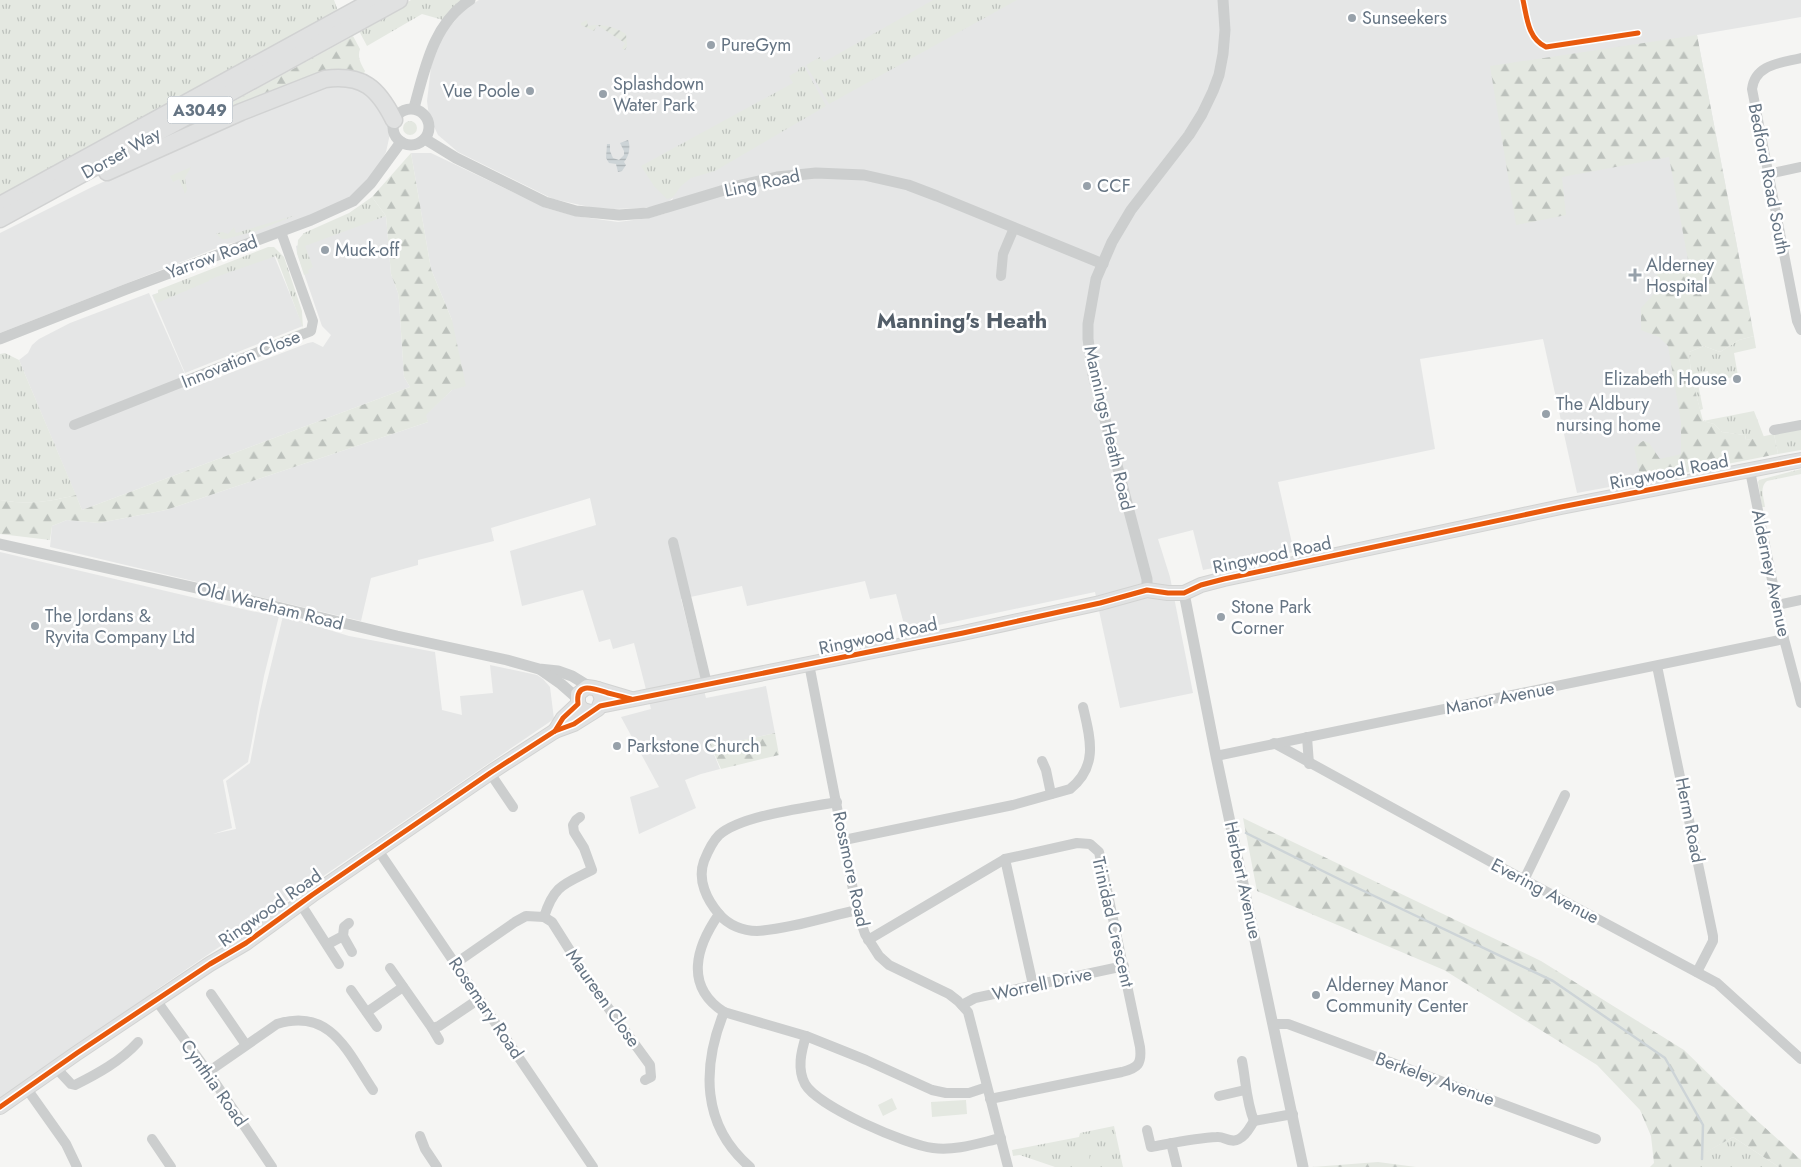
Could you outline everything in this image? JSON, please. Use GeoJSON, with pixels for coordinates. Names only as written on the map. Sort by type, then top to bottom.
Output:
{"type":"FeatureCollection","features":[{"type":"Feature","properties":{"kind":"highway","name":"Dorset Way"},"geometry":{"type":"LineString","coordinates":[[0,206],[374,0]]}},
{"type":"Feature","properties":{"kind":"highway","name":"Dorset Way"},"geometry":{"type":"LineString","coordinates":[[0,219],[399,0]]}},
{"type":"Feature","properties":{"kind":"highway"},"geometry":{"type":"LineString","coordinates":[[0,226],[85,182],[149,152],[241,112],[325,79],[338,78],[362,83],[373,89],[384,100],[394,120]]}},
{"type":"Feature","properties":{"kind":"main road","name":"Ringwood Road"},"geometry":{"type":"LineString","coordinates":[[0,1106],[156,1000],[246,943],[300,903],[490,773],[555,731],[574,724],[595,709],[1100,603],[1147,590],[1184,593],[1201,585],[1234,577],[1561,507],[1801,460]]}},
{"type":"Feature","properties":{"kind":"main road","name":"Ringwood Road"},"geometry":{"type":"LineString","coordinates":[[594,688],[634,700]]}},
{"type":"Feature","properties":{"kind":"main road"},"geometry":{"type":"LineString","coordinates":[[594,688],[602,696],[595,709],[583,710],[578,701],[580,691],[594,688]]}},
{"type":"Feature","properties":{"kind":"main road","name":"Ringwood Road"},"geometry":{"type":"LineString","coordinates":[[555,731],[563,718],[578,701]]}},
{"type":"Feature","properties":{"kind":"street"},"geometry":{"type":"LineString","coordinates":[[414,108],[432,46],[451,15],[470,0]]}},
{"type":"Feature","properties":{"kind":"street","name":"Mannings Heath Road"},"geometry":{"type":"LineString","coordinates":[[1147,590],[1147,578],[1099,399],[1089,354],[1090,314],[1096,279],[1112,242],[1131,210],[1189,135],[1213,91],[1219,75],[1223,54],[1225,30],[1223,0]]}},
{"type":"Feature","properties":{"kind":"street","name":"Bedford Road South"},"geometry":{"type":"LineString","coordinates":[[1801,58],[1765,68],[1756,76],[1753,83],[1753,96],[1768,174],[1797,321],[1801,330]]}},
{"type":"Feature","properties":{"kind":"street"},"geometry":{"type":"LineString","coordinates":[[414,108],[420,110],[429,122],[429,133],[425,139],[416,144],[410,145],[401,142],[393,131],[394,120],[400,112],[406,109],[414,108]]}},
{"type":"Feature","properties":{"kind":"street","name":"Ling Road"},"geometry":{"type":"LineString","coordinates":[[425,139],[456,158],[545,202],[576,211],[619,215],[648,213],[760,180],[794,174],[864,175],[908,185],[1103,264]]}},
{"type":"Feature","properties":{"kind":"street","name":"Yarrow Road"},"geometry":{"type":"LineString","coordinates":[[0,339],[312,220],[353,201],[371,183],[401,142]]}},
{"type":"Feature","properties":{"kind":"street"},"geometry":{"type":"LineString","coordinates":[[1768,174],[1801,167]]}},
{"type":"Feature","properties":{"kind":"street"},"geometry":{"type":"LineString","coordinates":[[1001,276],[1003,254],[1014,228]]}},
{"type":"Feature","properties":{"kind":"street","name":"Innovation Close"},"geometry":{"type":"LineString","coordinates":[[74,426],[311,331],[313,321],[281,232]]}},
{"type":"Feature","properties":{"kind":"street"},"geometry":{"type":"LineString","coordinates":[[1774,430],[1801,425]]}},
{"type":"Feature","properties":{"kind":"street","name":"Alderney Avenue"},"geometry":{"type":"LineString","coordinates":[[1750,470],[1784,639],[1801,703]]}},
{"type":"Feature","properties":{"kind":"street"},"geometry":{"type":"LineString","coordinates":[[672,542],[707,684]]}},
{"type":"Feature","properties":{"kind":"street","name":"Old Wareham Road"},"geometry":{"type":"LineString","coordinates":[[0,544],[95,564],[558,671],[594,688]]}},
{"type":"Feature","properties":{"kind":"street","name":"Herbert Avenue"},"geometry":{"type":"LineString","coordinates":[[1184,593],[1216,756],[1303,1167]]}},
{"type":"Feature","properties":{"kind":"street"},"geometry":{"type":"LineString","coordinates":[[1777,605],[1801,600]]}},
{"type":"Feature","properties":{"kind":"street","name":"Manor Avenue"},"geometry":{"type":"LineString","coordinates":[[1216,756],[1784,639]]}},
{"type":"Feature","properties":{"kind":"street","name":"Rossmore Road"},"geometry":{"type":"LineString","coordinates":[[809,664],[858,910],[868,940],[879,956],[889,965],[949,994],[962,1005]]}},
{"type":"Feature","properties":{"kind":"street","name":"Herm Road"},"geometry":{"type":"LineString","coordinates":[[1658,666],[1714,936],[1698,972]]}},
{"type":"Feature","properties":{"kind":"street","name":"Old Wareham Road"},"geometry":{"type":"LineString","coordinates":[[539,668],[561,684],[578,701]]}},
{"type":"Feature","properties":{"kind":"street"},"geometry":{"type":"LineString","coordinates":[[844,840],[1013,805],[1070,789],[1076,784],[1090,760],[1091,742],[1083,707]]}},
{"type":"Feature","properties":{"kind":"street"},"geometry":{"type":"LineString","coordinates":[[1307,737],[1309,764]]}},
{"type":"Feature","properties":{"kind":"street","name":"Evering Avenue"},"geometry":{"type":"LineString","coordinates":[[1274,744],[1717,982],[1801,1059]]}},
{"type":"Feature","properties":{"kind":"street"},"geometry":{"type":"LineString","coordinates":[[1042,761],[1051,794]]}},
{"type":"Feature","properties":{"kind":"street"},"geometry":{"type":"LineString","coordinates":[[490,773],[513,807]]}},
{"type":"Feature","properties":{"kind":"street"},"geometry":{"type":"LineString","coordinates":[[1524,880],[1565,795]]}},
{"type":"Feature","properties":{"kind":"street"},"geometry":{"type":"LineString","coordinates":[[837,802],[751,819],[736,824],[718,836],[707,855],[702,875],[706,896],[719,914],[730,924],[756,931],[858,910]]}},
{"type":"Feature","properties":{"kind":"street"},"geometry":{"type":"LineString","coordinates":[[456,963],[526,916],[544,917],[553,894],[561,886],[592,870],[573,826],[580,817]]}},
{"type":"Feature","properties":{"kind":"street","name":"Trinidad Crescent"},"geometry":{"type":"LineString","coordinates":[[868,940],[1005,859],[1078,843],[1090,844],[1097,849],[1102,863],[1140,1047],[1141,1057],[1138,1065],[1122,1072],[990,1099]]}},
{"type":"Feature","properties":{"kind":"street","name":"Rosemary Road"},"geometry":{"type":"LineString","coordinates":[[378,850],[593,1167]]}},
{"type":"Feature","properties":{"kind":"street"},"geometry":{"type":"LineString","coordinates":[[1005,859],[1033,985]]}},
{"type":"Feature","properties":{"kind":"street"},"geometry":{"type":"LineString","coordinates":[[300,903],[328,944],[339,964]]}},
{"type":"Feature","properties":{"kind":"street"},"geometry":{"type":"LineString","coordinates":[[719,914],[703,939],[699,952],[698,975],[712,1002],[724,1012],[806,1036],[932,1090],[962,1094],[987,1088]]}},
{"type":"Feature","properties":{"kind":"street","name":"Maureen Close"},"geometry":{"type":"LineString","coordinates":[[544,917],[552,922],[593,987],[650,1065],[651,1077],[645,1080]]}},
{"type":"Feature","properties":{"kind":"street"},"geometry":{"type":"LineString","coordinates":[[349,923],[344,927],[343,936],[352,952]]}},
{"type":"Feature","properties":{"kind":"street"},"geometry":{"type":"LineString","coordinates":[[328,944],[343,936]]}},
{"type":"Feature","properties":{"kind":"street","name":"Worrell Drive"},"geometry":{"type":"LineString","coordinates":[[962,1005],[975,998],[1124,966]]}},
{"type":"Feature","properties":{"kind":"street"},"geometry":{"type":"LineString","coordinates":[[390,968],[439,1040]]}},
{"type":"Feature","properties":{"kind":"street"},"geometry":{"type":"LineString","coordinates":[[367,1012],[403,987]]}},
{"type":"Feature","properties":{"kind":"street"},"geometry":{"type":"LineString","coordinates":[[351,990],[377,1027]]}},
{"type":"Feature","properties":{"kind":"street"},"geometry":{"type":"LineString","coordinates":[[211,994],[246,1045]]}},
{"type":"Feature","properties":{"kind":"street"},"geometry":{"type":"LineString","coordinates":[[432,1028],[440,1026],[479,999]]}},
{"type":"Feature","properties":{"kind":"street","name":"Cynthia Road"},"geometry":{"type":"LineString","coordinates":[[156,1000],[208,1072],[272,1167]]}},
{"type":"Feature","properties":{"kind":"street"},"geometry":{"type":"LineString","coordinates":[[962,1005],[968,1012],[1008,1167]]}},
{"type":"Feature","properties":{"kind":"street"},"geometry":{"type":"LineString","coordinates":[[724,1012],[710,1058],[708,1074],[711,1100],[728,1143],[750,1167]]}},
{"type":"Feature","properties":{"kind":"street"},"geometry":{"type":"LineString","coordinates":[[208,1072],[277,1024],[289,1020],[311,1021],[331,1030],[372,1090]]}},
{"type":"Feature","properties":{"kind":"street","name":"Berkeley Avenue"},"geometry":{"type":"LineString","coordinates":[[1274,1024],[1288,1024],[1596,1139]]}},
{"type":"Feature","properties":{"kind":"street"},"geometry":{"type":"LineString","coordinates":[[806,1036],[800,1065],[801,1074],[811,1092],[873,1128],[914,1144],[933,1148],[949,1149],[1001,1138]]}},
{"type":"Feature","properties":{"kind":"street"},"geometry":{"type":"LineString","coordinates":[[56,1068],[71,1084],[75,1085],[120,1058],[138,1042]]}},
{"type":"Feature","properties":{"kind":"street"},"geometry":{"type":"LineString","coordinates":[[1242,1061],[1246,1082],[1245,1090],[1254,1121]]}},
{"type":"Feature","properties":{"kind":"street"},"geometry":{"type":"LineString","coordinates":[[27,1089],[66,1144],[77,1167]]}},
{"type":"Feature","properties":{"kind":"street"},"geometry":{"type":"LineString","coordinates":[[1219,1096],[1245,1090]]}},
{"type":"Feature","properties":{"kind":"street"},"geometry":{"type":"LineString","coordinates":[[1147,1130],[1151,1147],[1200,1138],[1210,1139],[1218,1136],[1234,1141],[1240,1139],[1254,1121],[1292,1114]]}},
{"type":"Feature","properties":{"kind":"street"},"geometry":{"type":"LineString","coordinates":[[420,1136],[425,1149],[438,1167]]}},
{"type":"Feature","properties":{"kind":"street"},"geometry":{"type":"LineString","coordinates":[[152,1139],[171,1167]]}},
{"type":"Feature","properties":{"kind":"street"},"geometry":{"type":"LineString","coordinates":[[1171,1143],[1177,1167]]}},
{"type":"Feature","properties":{"kind":"shaded area"},"geometry":{"type":"Polygon","coordinates":[[[479,0],[1801,0],[1801,17],[1697,35],[1752,325],[1676,340],[1695,471],[1577,493],[1543,339],[1420,359],[1435,449],[1278,482],[1294,552],[1203,570],[1193,530],[1158,539],[1170,577],[1193,693],[1120,708],[1095,592],[906,632],[896,594],[870,599],[865,581],[747,606],[742,586],[681,599],[706,698],[766,686],[775,733],[721,745],[709,742],[720,769],[685,780],[696,808],[639,834],[630,797],[659,787],[621,717],[651,709],[634,643],[613,649],[610,639],[599,642],[583,590],[522,606],[510,551],[596,525],[590,498],[491,528],[494,541],[418,560],[418,565],[371,578],[361,621],[50,547],[52,526],[67,520],[99,523],[166,510],[428,422],[425,415],[452,390],[452,320],[431,269],[411,153],[431,153],[546,208],[575,216],[618,222],[649,218],[667,213],[673,198],[663,205],[613,209],[594,208],[553,199],[458,152],[438,135],[429,116],[427,101],[431,67],[437,47],[447,30],[466,8],[479,0]]]}},
{"type":"Feature","properties":{"kind":"shaded area"},"geometry":{"type":"Polygon","coordinates":[[[350,85],[372,96],[389,126],[390,134],[386,152],[373,177],[346,200],[302,219],[247,240],[227,244],[0,333],[0,233],[92,187],[248,116],[323,86],[350,85]]]}},
{"type":"Feature","properties":{"kind":"shaded area"},"geometry":{"type":"Polygon","coordinates":[[[628,140],[629,151],[624,162],[626,165],[622,171],[618,172],[616,164],[609,163],[606,158],[607,144],[610,144],[613,158],[619,160],[624,155],[620,143],[628,140]]]}},
{"type":"Feature","properties":{"kind":"shaded area"},"geometry":{"type":"Polygon","coordinates":[[[386,216],[391,274],[399,301],[404,377],[410,387],[82,510],[19,360],[28,353],[32,345],[39,339],[70,323],[149,293],[191,388],[308,343],[313,342],[323,347],[331,335],[322,326],[296,246],[386,216]]]}},
{"type":"Feature","properties":{"kind":"shaded area"},"geometry":{"type":"Polygon","coordinates":[[[273,253],[303,326],[185,373],[152,295],[273,253]]]}},
{"type":"Feature","properties":{"kind":"shaded area"},"geometry":{"type":"Polygon","coordinates":[[[0,552],[279,616],[264,676],[248,762],[223,780],[232,828],[213,834],[236,829],[226,781],[250,763],[260,710],[283,616],[349,636],[435,652],[442,710],[462,715],[460,696],[493,693],[490,665],[537,675],[550,687],[554,719],[153,992],[156,1000],[0,1107],[0,552]]]}},
{"type":"Feature","properties":{"kind":"green space"},"geometry":{"type":"Polygon","coordinates":[[[0,0],[334,0],[338,11],[0,196],[0,0]]]}},
{"type":"Feature","properties":{"kind":"green space"},"geometry":{"type":"Polygon","coordinates":[[[411,0],[464,0],[443,20],[422,14],[367,46],[358,29],[411,0]]]}},
{"type":"Feature","properties":{"kind":"green space"},"geometry":{"type":"Polygon","coordinates":[[[933,0],[1017,0],[829,104],[806,65],[820,57],[824,62],[933,0]]]}},
{"type":"Feature","properties":{"kind":"green space"},"geometry":{"type":"Polygon","coordinates":[[[587,20],[588,26],[597,25],[594,31],[581,25],[581,23],[587,20]]]}},
{"type":"Feature","properties":{"kind":"green space"},"geometry":{"type":"Polygon","coordinates":[[[597,25],[613,28],[626,34],[627,46],[625,50],[622,48],[625,43],[597,25]]]}},
{"type":"Feature","properties":{"kind":"green space"},"geometry":{"type":"Polygon","coordinates":[[[1697,35],[1754,336],[1739,340],[1720,352],[1704,346],[1689,352],[1691,374],[1703,421],[1714,424],[1722,432],[1745,435],[1746,440],[1774,434],[1778,454],[1641,481],[1634,447],[1643,441],[1649,443],[1660,459],[1681,454],[1681,422],[1668,346],[1659,337],[1641,330],[1641,308],[1659,288],[1656,270],[1673,259],[1682,274],[1690,271],[1669,157],[1562,177],[1566,215],[1516,225],[1490,66],[1697,35]]]}},
{"type":"Feature","properties":{"kind":"green space"},"geometry":{"type":"Polygon","coordinates":[[[353,36],[360,49],[359,58],[365,71],[363,76],[341,70],[320,72],[209,119],[207,116],[353,36]]]}},
{"type":"Feature","properties":{"kind":"green space"},"geometry":{"type":"Polygon","coordinates":[[[804,66],[826,106],[715,171],[691,178],[681,186],[673,197],[667,199],[654,186],[641,166],[793,83],[789,76],[804,66]]]}},
{"type":"Feature","properties":{"kind":"green space"},"geometry":{"type":"Polygon","coordinates":[[[407,121],[413,121],[417,128],[413,135],[407,135],[403,131],[403,125],[407,121]]]}},
{"type":"Feature","properties":{"kind":"green space"},"geometry":{"type":"Polygon","coordinates":[[[411,153],[431,269],[452,320],[466,386],[452,390],[426,415],[428,422],[166,510],[99,523],[67,520],[52,526],[50,540],[0,534],[0,500],[38,502],[76,495],[82,510],[410,387],[404,377],[399,301],[391,274],[386,216],[372,197],[411,153]]]}},
{"type":"Feature","properties":{"kind":"green space"},"geometry":{"type":"Polygon","coordinates":[[[191,167],[185,178],[187,190],[185,194],[179,179],[173,182],[170,176],[191,167]]]}},
{"type":"Feature","properties":{"kind":"green space"},"geometry":{"type":"Polygon","coordinates":[[[372,197],[386,216],[305,246],[313,267],[308,270],[309,273],[304,275],[297,253],[298,240],[304,233],[349,213],[372,197]]]}},
{"type":"Feature","properties":{"kind":"green space"},"geometry":{"type":"Polygon","coordinates":[[[296,215],[256,231],[226,239],[222,239],[216,234],[222,232],[228,234],[234,227],[236,233],[296,215]]]}},
{"type":"Feature","properties":{"kind":"green space"},"geometry":{"type":"Polygon","coordinates":[[[268,247],[274,247],[284,257],[302,311],[303,328],[276,256],[216,277],[157,303],[153,295],[158,293],[158,290],[268,247]]]}},
{"type":"Feature","properties":{"kind":"green space"},"geometry":{"type":"Polygon","coordinates":[[[303,328],[298,333],[253,349],[303,328]]]}},
{"type":"Feature","properties":{"kind":"green space"},"geometry":{"type":"Polygon","coordinates":[[[1754,336],[1756,348],[1734,353],[1738,376],[1710,382],[1708,371],[1696,374],[1703,409],[1700,410],[1691,374],[1689,352],[1704,346],[1720,352],[1739,340],[1754,336]]]}},
{"type":"Feature","properties":{"kind":"green space"},"geometry":{"type":"Polygon","coordinates":[[[5,353],[19,360],[76,495],[38,502],[0,500],[0,354],[5,353]]]}},
{"type":"Feature","properties":{"kind":"green space"},"geometry":{"type":"Polygon","coordinates":[[[1754,411],[1764,437],[1746,440],[1745,435],[1722,432],[1714,424],[1703,421],[1754,411]]]}},
{"type":"Feature","properties":{"kind":"green space"},"geometry":{"type":"Polygon","coordinates":[[[1801,429],[1801,450],[1778,454],[1774,434],[1801,429]]]}},
{"type":"Feature","properties":{"kind":"green space"},"geometry":{"type":"Polygon","coordinates":[[[1801,469],[1801,474],[1767,481],[1763,486],[1765,507],[1762,507],[1759,480],[1801,469]]]}},
{"type":"Feature","properties":{"kind":"green space"},"geometry":{"type":"Polygon","coordinates":[[[775,733],[779,755],[721,769],[709,742],[719,739],[721,745],[775,733]]]}},
{"type":"Feature","properties":{"kind":"green space"},"geometry":{"type":"Polygon","coordinates":[[[1243,818],[1541,961],[1684,1050],[1752,1116],[1801,1160],[1801,1167],[1779,1167],[1733,1137],[1680,1167],[1650,1167],[1654,1163],[1651,1136],[1640,1110],[1597,1065],[1444,970],[1257,891],[1243,818]]]}},
{"type":"Feature","properties":{"kind":"green space"},"geometry":{"type":"Polygon","coordinates":[[[892,1098],[897,1109],[883,1116],[878,1105],[892,1098]]]}},
{"type":"Feature","properties":{"kind":"green space"},"geometry":{"type":"Polygon","coordinates":[[[966,1100],[967,1114],[932,1117],[931,1102],[966,1100]]]}},
{"type":"Feature","properties":{"kind":"green space"},"geometry":{"type":"Polygon","coordinates":[[[1114,1126],[1123,1167],[1055,1167],[1020,1155],[1013,1156],[1012,1150],[1079,1137],[1080,1133],[1114,1126]]]}},
{"type":"Feature","properties":{"kind":"green space"},"geometry":{"type":"Polygon","coordinates":[[[1733,1137],[1779,1167],[1680,1167],[1680,1166],[1733,1137]]]}},
{"type":"Feature","properties":{"kind":"green space"},"geometry":{"type":"Polygon","coordinates":[[[1075,1148],[1090,1149],[1089,1165],[1073,1164],[1075,1148]]]}},
{"type":"Feature","properties":{"kind":"green space"},"geometry":{"type":"Polygon","coordinates":[[[1378,1162],[1416,1167],[1312,1167],[1378,1162]]]}},
{"type":"Feature","properties":{"kind":"waterway"},"geometry":{"type":"LineString","coordinates":[[1246,833],[1553,981],[1665,1058],[1703,1125],[1702,1159]]}},
{"type":"Feature","properties":{"kind":"cycle path"},"geometry":{"type":"LineString","coordinates":[[1523,0],[1529,27],[1535,39],[1546,47],[1638,33]]}},
{"type":"Feature","properties":{"kind":"cycle path"},"geometry":{"type":"LineString","coordinates":[[0,1107],[210,964],[246,943],[312,895],[490,773],[555,731],[574,724],[600,706],[963,633],[1100,603],[1147,590],[1184,593],[1201,585],[1224,579],[1561,507],[1801,460]]}},
{"type":"Feature","properties":{"kind":"cycle path"},"geometry":{"type":"LineString","coordinates":[[555,731],[563,718],[578,704],[578,696],[583,689],[592,688],[631,699]]}},
{"type":"Feature","properties":{"kind":"place","name":"Sunseekers"},"geometry":{"type":"Point","coordinates":[1352,18]}},
{"type":"Feature","properties":{"kind":"place","name":"PureGym"},"geometry":{"type":"Point","coordinates":[711,45]}},
{"type":"Feature","properties":{"kind":"place","name":"Vue Poole"},"geometry":{"type":"Point","coordinates":[530,91]}},
{"type":"Feature","properties":{"kind":"place","name":"Splashdown Water Park"},"geometry":{"type":"Point","coordinates":[603,94]}},
{"type":"Feature","properties":{"kind":"place","name":"CCF"},"geometry":{"type":"Point","coordinates":[1087,186]}},
{"type":"Feature","properties":{"kind":"place","name":"Muck-off"},"geometry":{"type":"Point","coordinates":[325,250]}},
{"type":"Feature","properties":{"kind":"place","name":"Alderney Hospital"},"geometry":{"type":"Point","coordinates":[1635,275]}},
{"type":"Feature","properties":{"kind":"place","name":"Elizabeth House"},"geometry":{"type":"Point","coordinates":[1737,379]}},
{"type":"Feature","properties":{"kind":"place","name":"The Aldbury nursing home"},"geometry":{"type":"Point","coordinates":[1546,414]}},
{"type":"Feature","properties":{"kind":"place","name":"Stone Park Corner"},"geometry":{"type":"Point","coordinates":[1221,617]}},
{"type":"Feature","properties":{"kind":"place","name":"The Jordans & Ryvita Company Ltd"},"geometry":{"type":"Point","coordinates":[35,626]}},
{"type":"Feature","properties":{"kind":"place","name":"Parkstone Church"},"geometry":{"type":"Point","coordinates":[617,746]}},
{"type":"Feature","properties":{"kind":"place","name":"Alderney Manor Community Center"},"geometry":{"type":"Point","coordinates":[1316,995]}},
{"type":"Feature","properties":{"kind":"district","name":"Manning's Heath"},"geometry":{"type":"Point","coordinates":[962,320]}}]}
